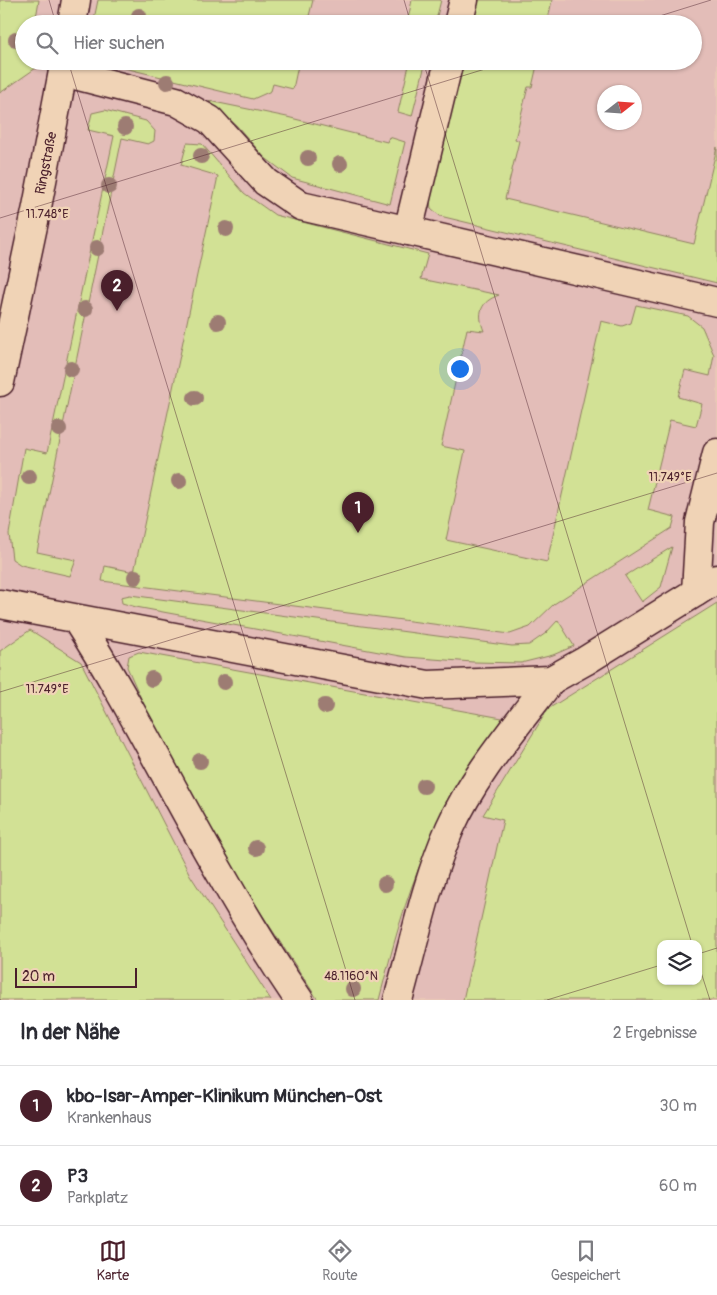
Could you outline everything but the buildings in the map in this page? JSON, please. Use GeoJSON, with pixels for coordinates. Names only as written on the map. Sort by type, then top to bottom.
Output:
{"type":"FeatureCollection","features":[{"type":"Feature","properties":{"kind":"lane"},"geometry":{"type":"LineString","coordinates":[[74,15],[76,0]]}},
{"type":"Feature","properties":{"kind":"lane"},"geometry":{"type":"LineString","coordinates":[[460,15],[464,0]]}},
{"type":"Feature","properties":{"kind":"lane","name":"Ringstraße"},"geometry":{"type":"LineString","coordinates":[[0,382],[63,70]]}},
{"type":"Feature","properties":{"kind":"lane"},"geometry":{"type":"LineString","coordinates":[[74,70],[176,102],[210,120],[266,182],[301,206],[717,302]]}},
{"type":"Feature","properties":{"kind":"lane"},"geometry":{"type":"LineString","coordinates":[[408,231],[447,70]]}},
{"type":"Feature","properties":{"kind":"lane"},"geometry":{"type":"LineString","coordinates":[[398,1000],[431,879],[450,827],[480,776],[551,680],[707,586],[700,522],[717,453]]}},
{"type":"Feature","properties":{"kind":"lane"},"geometry":{"type":"LineString","coordinates":[[0,604],[428,686],[551,680]]}},
{"type":"Feature","properties":{"kind":"lane"},"geometry":{"type":"LineString","coordinates":[[76,619],[105,664],[215,865],[283,976],[300,1000]]}},
{"type":"Feature","properties":{"kind":"shaded area"},"geometry":{"type":"Polygon","coordinates":[[[0,0],[717,0],[717,1000],[0,1000],[0,0]]]}},
{"type":"Feature","properties":{"kind":"green space"},"geometry":{"type":"Polygon","coordinates":[[[0,0],[39,0],[36,15],[15,15],[15,70],[33,70],[0,93],[0,0]]]}},
{"type":"Feature","properties":{"kind":"green space"},"geometry":{"type":"Polygon","coordinates":[[[98,0],[313,0],[309,15],[95,15],[98,0]]]}},
{"type":"Feature","properties":{"kind":"green space"},"geometry":{"type":"Polygon","coordinates":[[[412,0],[441,0],[437,15],[409,15],[412,0]]]}},
{"type":"Feature","properties":{"kind":"green space"},"geometry":{"type":"Polygon","coordinates":[[[479,0],[552,0],[549,15],[475,15],[479,0]]]}},
{"type":"Feature","properties":{"kind":"green space"},"geometry":{"type":"Polygon","coordinates":[[[132,70],[297,70],[293,89],[273,84],[271,91],[253,99],[132,70]]]}},
{"type":"Feature","properties":{"kind":"green space"},"geometry":{"type":"Polygon","coordinates":[[[408,70],[424,70],[412,116],[398,112],[408,70]]]}},
{"type":"Feature","properties":{"kind":"green space"},"geometry":{"type":"Polygon","coordinates":[[[461,70],[536,70],[532,87],[528,87],[515,139],[519,141],[505,199],[694,244],[717,147],[717,283],[440,216],[431,208],[429,196],[461,70]]]}},
{"type":"Feature","properties":{"kind":"green space"},"geometry":{"type":"Polygon","coordinates":[[[209,101],[287,117],[387,142],[389,137],[405,142],[390,204],[292,178],[264,157],[237,126],[209,101]]]}},
{"type":"Feature","properties":{"kind":"green space"},"geometry":{"type":"Polygon","coordinates":[[[105,110],[146,121],[155,131],[154,141],[148,144],[122,138],[37,552],[76,560],[70,576],[21,565],[12,559],[9,534],[24,448],[47,453],[114,136],[88,130],[92,113],[105,110]]]}},
{"type":"Feature","properties":{"kind":"green space"},"geometry":{"type":"Polygon","coordinates":[[[187,143],[202,144],[244,193],[275,215],[428,254],[421,279],[499,295],[488,301],[482,309],[481,319],[484,331],[467,329],[441,446],[465,451],[446,540],[547,562],[601,321],[622,326],[631,323],[636,305],[688,316],[702,327],[714,355],[710,376],[685,370],[678,397],[702,404],[696,426],[670,420],[648,510],[675,517],[672,528],[554,604],[530,627],[510,634],[102,581],[105,566],[134,572],[218,176],[181,165],[187,143]]]}},
{"type":"Feature","properties":{"kind":"green space"},"geometry":{"type":"Polygon","coordinates":[[[672,547],[661,587],[642,602],[625,576],[672,547]]]}},
{"type":"Feature","properties":{"kind":"green space"},"geometry":{"type":"Polygon","coordinates":[[[130,595],[512,646],[529,645],[546,633],[558,620],[574,646],[553,655],[521,663],[473,662],[406,657],[122,603],[121,597],[130,595]]]}},
{"type":"Feature","properties":{"kind":"green space"},"geometry":{"type":"Polygon","coordinates":[[[717,603],[717,1000],[463,1000],[503,820],[483,815],[548,709],[717,603]]]}},
{"type":"Feature","properties":{"kind":"green space"},"geometry":{"type":"Polygon","coordinates":[[[30,630],[81,662],[190,875],[271,1000],[0,1000],[0,651],[30,630]]]}},
{"type":"Feature","properties":{"kind":"green space"},"geometry":{"type":"Polygon","coordinates":[[[139,652],[502,718],[452,800],[418,869],[405,906],[379,1000],[318,1000],[244,887],[151,721],[127,667],[129,656],[139,652]]]}},
{"type":"Feature","properties":{"kind":"place","name":"P3"},"geometry":{"type":"Point","coordinates":[117,311]}},
{"type":"Feature","properties":{"kind":"place","name":"kbo-Isar-Amper-Klinikum München-Ost"},"geometry":{"type":"Point","coordinates":[358,533]}}]}
